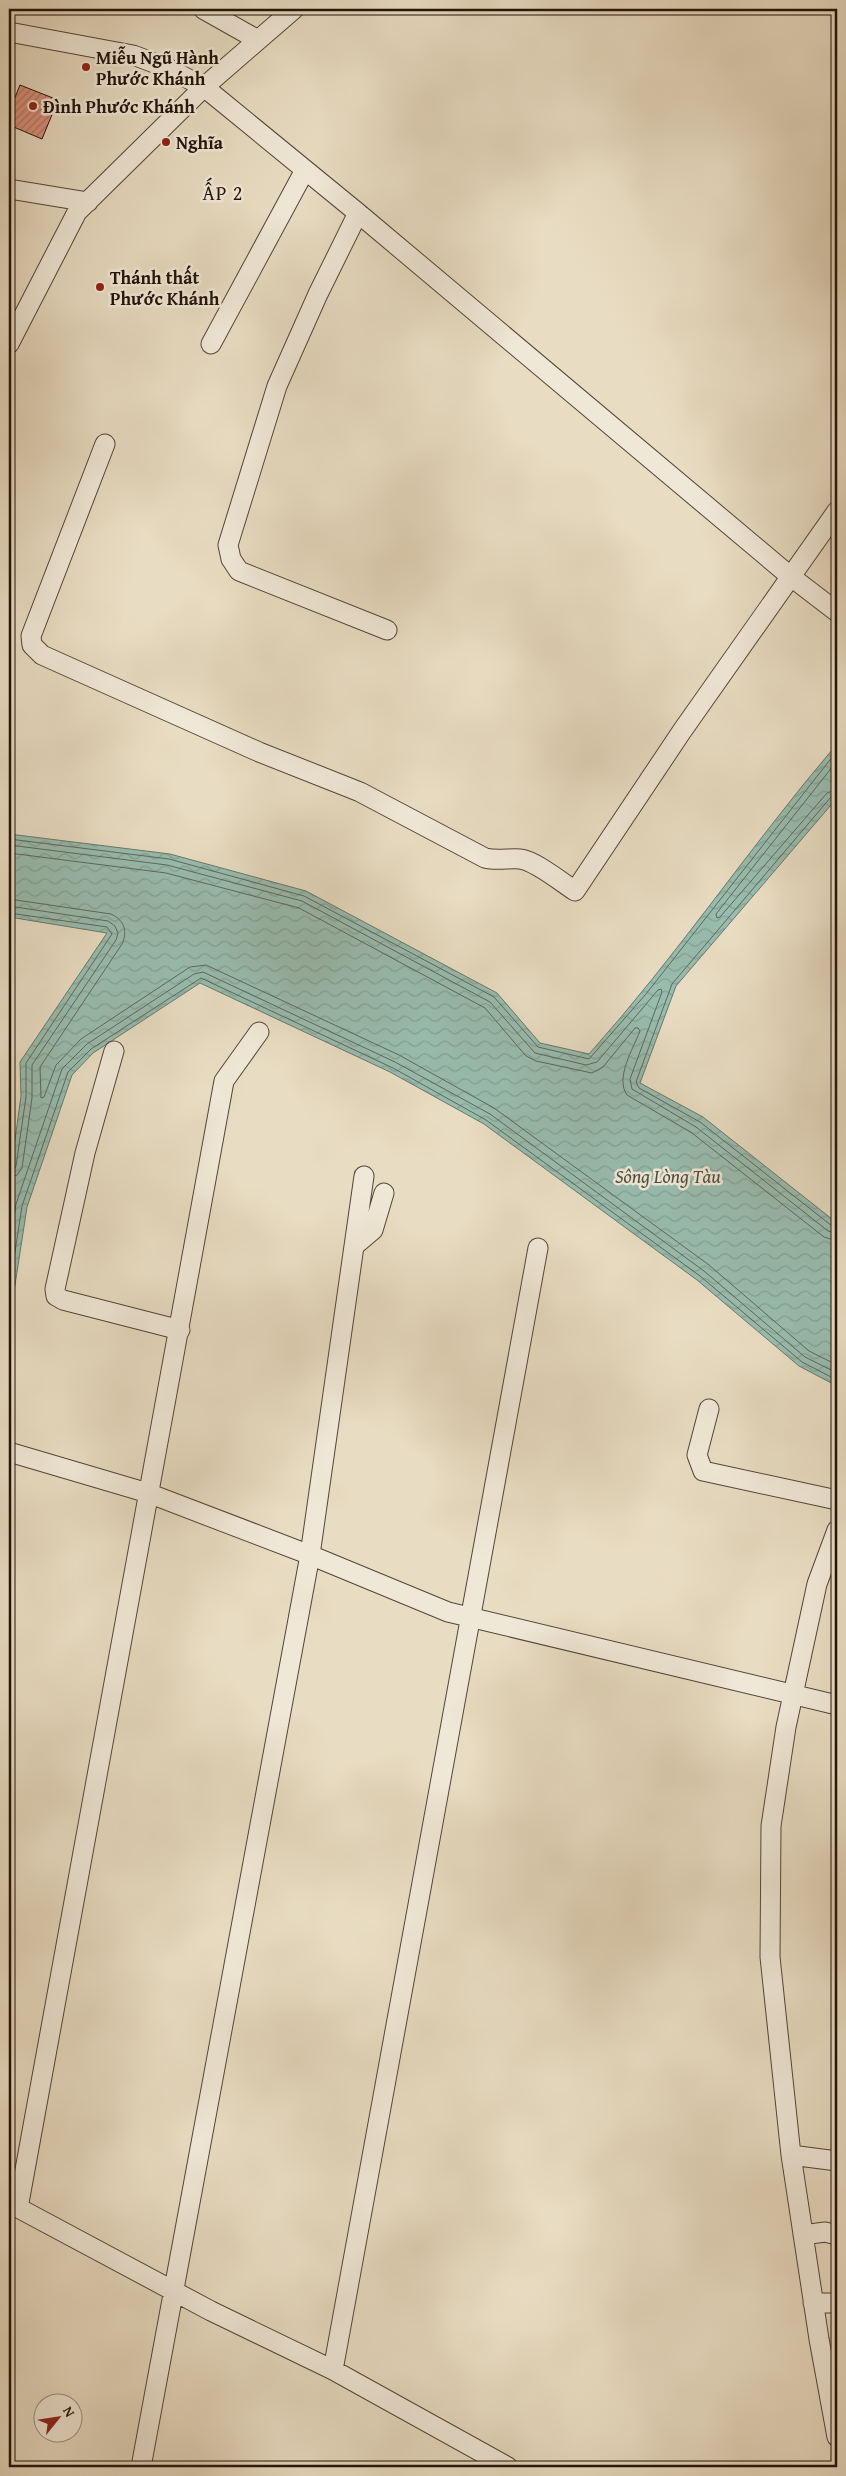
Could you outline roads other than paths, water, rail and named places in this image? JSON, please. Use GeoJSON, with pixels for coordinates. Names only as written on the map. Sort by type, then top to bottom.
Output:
{"type":"FeatureCollection","features":[{"type":"Feature","properties":{"kind":"street"},"geometry":{"type":"LineString","coordinates":[[203,9],[258,40]]}},
{"type":"Feature","properties":{"kind":"street"},"geometry":{"type":"LineString","coordinates":[[9,344],[77,212],[204,87],[294,9]]}},
{"type":"Feature","properties":{"kind":"street"},"geometry":{"type":"LineString","coordinates":[[9,32],[133,56],[165,67],[204,87],[358,213],[790,576],[837,612]]}},
{"type":"Feature","properties":{"kind":"street"},"geometry":{"type":"LineString","coordinates":[[211,344],[305,170]]}},
{"type":"Feature","properties":{"kind":"street"},"geometry":{"type":"LineString","coordinates":[[9,189],[88,202]]}},
{"type":"Feature","properties":{"kind":"street"},"geometry":{"type":"LineString","coordinates":[[358,213],[318,294],[277,386],[228,545],[231,558],[239,570],[387,630]]}},
{"type":"Feature","properties":{"kind":"street"},"geometry":{"type":"LineString","coordinates":[[105,444],[31,636],[32,645],[42,655],[259,752],[360,792],[485,858],[496,861],[521,859],[533,864],[575,891],[682,730],[837,511]]}},
{"type":"Feature","properties":{"kind":"street"},"geometry":{"type":"LineString","coordinates":[[259,1032],[224,1081],[180,1330],[13,2205],[174,2292],[333,2370],[508,2467]]}},
{"type":"Feature","properties":{"kind":"street"},"geometry":{"type":"LineString","coordinates":[[114,1051],[85,1152],[55,1289],[56,1296],[63,1300],[180,1330]]}},
{"type":"Feature","properties":{"kind":"street"},"geometry":{"type":"LineString","coordinates":[[141,2467],[310,1555],[364,1176]]}},
{"type":"Feature","properties":{"kind":"street"},"geometry":{"type":"LineString","coordinates":[[354,1246],[373,1230],[384,1193]]}},
{"type":"Feature","properties":{"kind":"street"},"geometry":{"type":"LineString","coordinates":[[333,2370],[538,1248]]}},
{"type":"Feature","properties":{"kind":"street"},"geometry":{"type":"LineString","coordinates":[[709,1409],[697,1456],[703,1471],[837,1500]]}},
{"type":"Feature","properties":{"kind":"street"},"geometry":{"type":"LineString","coordinates":[[10,1455],[148,1493],[310,1555],[422,1602],[470,1618],[837,1704]]}},
{"type":"Feature","properties":{"kind":"street"},"geometry":{"type":"LineString","coordinates":[[836,1536],[817,1584],[799,1695],[771,1826],[770,1957],[798,2156],[803,2235],[813,2303],[835,2416],[837,2437]]}},
{"type":"Feature","properties":{"kind":"street"},"geometry":{"type":"LineString","coordinates":[[798,2156],[835,2161]]}},
{"type":"Feature","properties":{"kind":"street"},"geometry":{"type":"LineString","coordinates":[[803,2235],[831,2233]]}},
{"type":"Feature","properties":{"kind":"street"},"geometry":{"type":"LineString","coordinates":[[813,2303],[835,2303]]}},
{"type":"Feature","properties":{"kind":"water","name":"Sông Lòng Tàu"},"geometry":{"type":"Polygon","coordinates":[[[837,744],[837,798],[676,986],[640,1083],[703,1117],[837,1223],[837,1386],[799,1366],[697,1280],[484,1124],[390,1072],[200,983],[93,1053],[72,1075],[27,1207],[9,1324],[9,1183],[21,1096],[20,1062],[107,933],[9,917],[9,834],[170,854],[306,891],[497,993],[540,1043],[589,1054],[653,978],[774,821],[837,744]]]}},
{"type":"Feature","properties":{"kind":"place","name":"Miễu Ngũ Hành Phước Khánh"},"geometry":{"type":"Point","coordinates":[86,67]}},
{"type":"Feature","properties":{"kind":"place","name":"Đình Phước Khánh"},"geometry":{"type":"Point","coordinates":[33,106]}},
{"type":"Feature","properties":{"kind":"place","name":"Nghĩa"},"geometry":{"type":"Point","coordinates":[166,142]}},
{"type":"Feature","properties":{"kind":"place","name":"Thánh thất Phước Khánh"},"geometry":{"type":"Point","coordinates":[100,287]}},
{"type":"Feature","properties":{"kind":"district","name":"ẤP 2"},"geometry":{"type":"Point","coordinates":[223,192]}}]}
